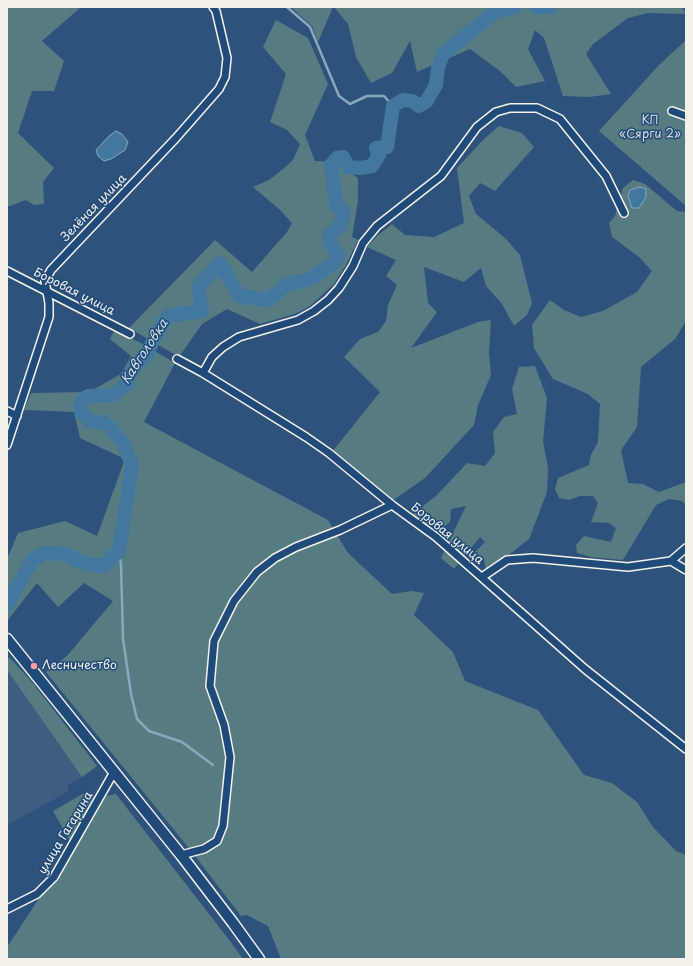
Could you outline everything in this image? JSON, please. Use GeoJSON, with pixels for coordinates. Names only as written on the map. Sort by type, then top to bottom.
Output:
{"type":"FeatureCollection","features":[{"type":"Feature","properties":{"kind":"main road"},"geometry":{"type":"LineString","coordinates":[[7,640],[181,855],[234,923],[259,959]]}},
{"type":"Feature","properties":{"kind":"street","name":"Зелёная улица"},"geometry":{"type":"LineString","coordinates":[[7,445],[49,317],[49,303],[45,281],[51,270],[176,138],[219,89],[225,77],[227,58],[216,10],[213,7]]}},
{"type":"Feature","properties":{"kind":"street"},"geometry":{"type":"LineString","coordinates":[[203,373],[212,357],[228,343],[239,337],[298,320],[314,311],[328,300],[339,288],[353,266],[363,243],[377,226],[441,176],[477,127],[496,112],[510,108],[536,108],[560,119],[606,176],[624,213]]}},
{"type":"Feature","properties":{"kind":"street"},"geometry":{"type":"LineString","coordinates":[[672,111],[686,116]]}},
{"type":"Feature","properties":{"kind":"street","name":"Боровая улица"},"geometry":{"type":"LineString","coordinates":[[7,270],[130,334]]}},
{"type":"Feature","properties":{"kind":"street","name":"Боровая улица"},"geometry":{"type":"LineString","coordinates":[[177,359],[203,373],[306,437],[392,505],[436,537],[585,669],[686,749]]}},
{"type":"Feature","properties":{"kind":"street"},"geometry":{"type":"LineString","coordinates":[[7,411],[17,416]]}},
{"type":"Feature","properties":{"kind":"street"},"geometry":{"type":"LineString","coordinates":[[181,855],[204,849],[217,841],[223,826],[230,757],[224,725],[210,686],[214,641],[234,601],[257,572],[275,558],[296,547],[340,530],[392,505]]}},
{"type":"Feature","properties":{"kind":"street"},"geometry":{"type":"LineString","coordinates":[[482,577],[507,560],[533,558],[628,567],[671,561],[686,548]]}},
{"type":"Feature","properties":{"kind":"street"},"geometry":{"type":"LineString","coordinates":[[671,561],[686,570]]}},
{"type":"Feature","properties":{"kind":"street","name":"улица Гагарина"},"geometry":{"type":"LineString","coordinates":[[7,909],[37,894],[54,877],[114,772]]}},
{"type":"Feature","properties":{"kind":"shaded area"},"geometry":{"type":"Polygon","coordinates":[[[116,131],[122,134],[128,142],[125,150],[111,159],[104,161],[98,156],[96,150],[116,131]]]}},
{"type":"Feature","properties":{"kind":"shaded area"},"geometry":{"type":"Polygon","coordinates":[[[640,187],[646,189],[646,197],[639,208],[632,208],[628,196],[630,190],[640,187]]]}},
{"type":"Feature","properties":{"kind":"shaded area"},"geometry":{"type":"Polygon","coordinates":[[[7,670],[82,777],[68,785],[68,791],[62,795],[7,825],[7,670]]]}},
{"type":"Feature","properties":{"kind":"green space"},"geometry":{"type":"Polygon","coordinates":[[[7,7],[81,7],[42,41],[64,61],[54,91],[32,91],[18,133],[54,168],[43,182],[44,204],[34,205],[26,200],[7,207],[7,7]]]}},
{"type":"Feature","properties":{"kind":"green space"},"geometry":{"type":"Polygon","coordinates":[[[291,7],[333,7],[318,42],[312,26],[291,7]]]}},
{"type":"Feature","properties":{"kind":"green space"},"geometry":{"type":"Polygon","coordinates":[[[334,7],[682,7],[686,14],[648,13],[628,18],[593,44],[586,54],[611,94],[589,97],[563,96],[544,38],[535,30],[528,49],[545,81],[516,87],[500,71],[470,49],[417,72],[410,41],[392,73],[371,83],[356,57],[348,24],[334,7]]]}},
{"type":"Feature","properties":{"kind":"green space"},"geometry":{"type":"Polygon","coordinates":[[[276,20],[308,38],[328,84],[305,135],[315,161],[339,162],[344,169],[358,178],[358,201],[352,237],[358,240],[347,263],[334,284],[310,306],[295,314],[260,324],[227,309],[202,324],[179,357],[129,328],[215,240],[252,272],[287,232],[292,223],[279,209],[253,187],[269,180],[293,160],[300,144],[287,130],[270,122],[286,74],[263,47],[276,20]]]}},
{"type":"Feature","properties":{"kind":"green space","name":"КП «Сярги 2»"},"geometry":{"type":"Polygon","coordinates":[[[686,40],[686,206],[599,131],[659,65],[686,40]]]}},
{"type":"Feature","properties":{"kind":"green space"},"geometry":{"type":"Polygon","coordinates":[[[499,126],[522,133],[534,147],[495,191],[480,183],[469,196],[476,214],[505,238],[520,255],[532,303],[527,315],[514,326],[502,304],[486,286],[481,268],[464,282],[424,267],[428,303],[437,312],[411,348],[478,322],[491,320],[489,353],[491,375],[478,405],[474,425],[425,478],[392,501],[332,452],[380,392],[344,357],[360,339],[378,332],[386,321],[388,305],[397,285],[386,276],[396,260],[367,247],[377,236],[392,224],[405,235],[434,237],[464,223],[457,168],[483,140],[499,126]]]}},
{"type":"Feature","properties":{"kind":"green space"},"geometry":{"type":"Polygon","coordinates":[[[633,180],[645,184],[677,211],[686,212],[686,321],[675,339],[641,367],[637,427],[621,450],[628,483],[643,484],[659,492],[686,482],[686,505],[682,501],[669,499],[656,505],[623,560],[591,557],[577,553],[576,545],[584,536],[611,542],[616,528],[609,523],[591,522],[598,503],[593,496],[580,496],[569,500],[559,498],[555,489],[558,478],[589,465],[591,455],[598,442],[600,404],[588,394],[553,379],[534,348],[532,325],[550,300],[564,310],[581,317],[603,311],[637,292],[652,271],[639,257],[612,237],[609,223],[615,216],[623,188],[633,180]]]}},
{"type":"Feature","properties":{"kind":"green space"},"geometry":{"type":"Polygon","coordinates":[[[114,331],[141,343],[175,363],[144,422],[328,520],[348,553],[392,594],[411,591],[424,593],[414,615],[453,652],[465,681],[538,710],[584,775],[612,783],[637,802],[653,827],[676,851],[686,855],[686,959],[281,959],[268,926],[247,915],[241,916],[192,852],[46,672],[67,656],[113,601],[84,583],[58,607],[37,583],[7,621],[7,559],[18,533],[65,521],[97,536],[125,459],[80,438],[74,412],[24,410],[31,393],[89,392],[121,374],[131,356],[110,339],[114,331]]]}},
{"type":"Feature","properties":{"kind":"green space"},"geometry":{"type":"Polygon","coordinates":[[[535,366],[547,398],[543,442],[548,468],[547,492],[529,539],[498,563],[486,569],[484,560],[474,553],[485,542],[480,537],[454,569],[441,558],[466,506],[451,509],[450,522],[438,531],[433,523],[426,531],[408,518],[437,495],[467,463],[485,466],[495,453],[493,432],[504,417],[517,414],[512,389],[519,367],[535,366]]]}},
{"type":"Feature","properties":{"kind":"green space"},"geometry":{"type":"Polygon","coordinates":[[[7,658],[10,658],[32,682],[97,766],[82,777],[7,670],[7,658]]]}},
{"type":"Feature","properties":{"kind":"green space"},"geometry":{"type":"Polygon","coordinates":[[[86,792],[94,793],[94,804],[71,843],[53,811],[86,792]]]}},
{"type":"Feature","properties":{"kind":"green space"},"geometry":{"type":"Polygon","coordinates":[[[116,794],[243,959],[7,959],[7,947],[40,897],[58,879],[106,796],[116,794]]]}},
{"type":"Feature","properties":{"kind":"waterway"},"geometry":{"type":"LineString","coordinates":[[287,7],[310,27],[339,96],[350,104],[367,96],[384,96],[393,106]]}},
{"type":"Feature","properties":{"kind":"waterway","name":"Кавголовка"},"geometry":{"type":"LineString","coordinates":[[7,605],[33,559],[44,553],[65,554],[86,564],[104,566],[119,551],[132,465],[122,441],[105,423],[90,421],[83,414],[80,406],[84,398],[88,396],[113,395],[127,384],[134,366],[146,356],[156,334],[168,316],[202,311],[198,287],[220,263],[239,296],[269,300],[286,285],[310,279],[334,263],[338,256],[330,243],[329,236],[341,224],[344,213],[336,204],[331,165],[337,158],[343,157],[348,167],[361,168],[372,166],[379,155],[376,148],[387,147],[393,106],[403,100],[412,101],[419,106],[426,102],[436,85],[438,68],[443,54],[495,12],[515,7]]}},
{"type":"Feature","properties":{"kind":"waterway","name":"Кавголовка"},"geometry":{"type":"LineString","coordinates":[[536,7],[550,7]]}},
{"type":"Feature","properties":{"kind":"waterway"},"geometry":{"type":"LineString","coordinates":[[119,551],[121,565],[123,639],[131,694],[137,719],[149,731],[182,742],[213,765]]}},
{"type":"Feature","properties":{"kind":"place","name":"Лесничество"},"geometry":{"type":"Point","coordinates":[34,666]}}]}
